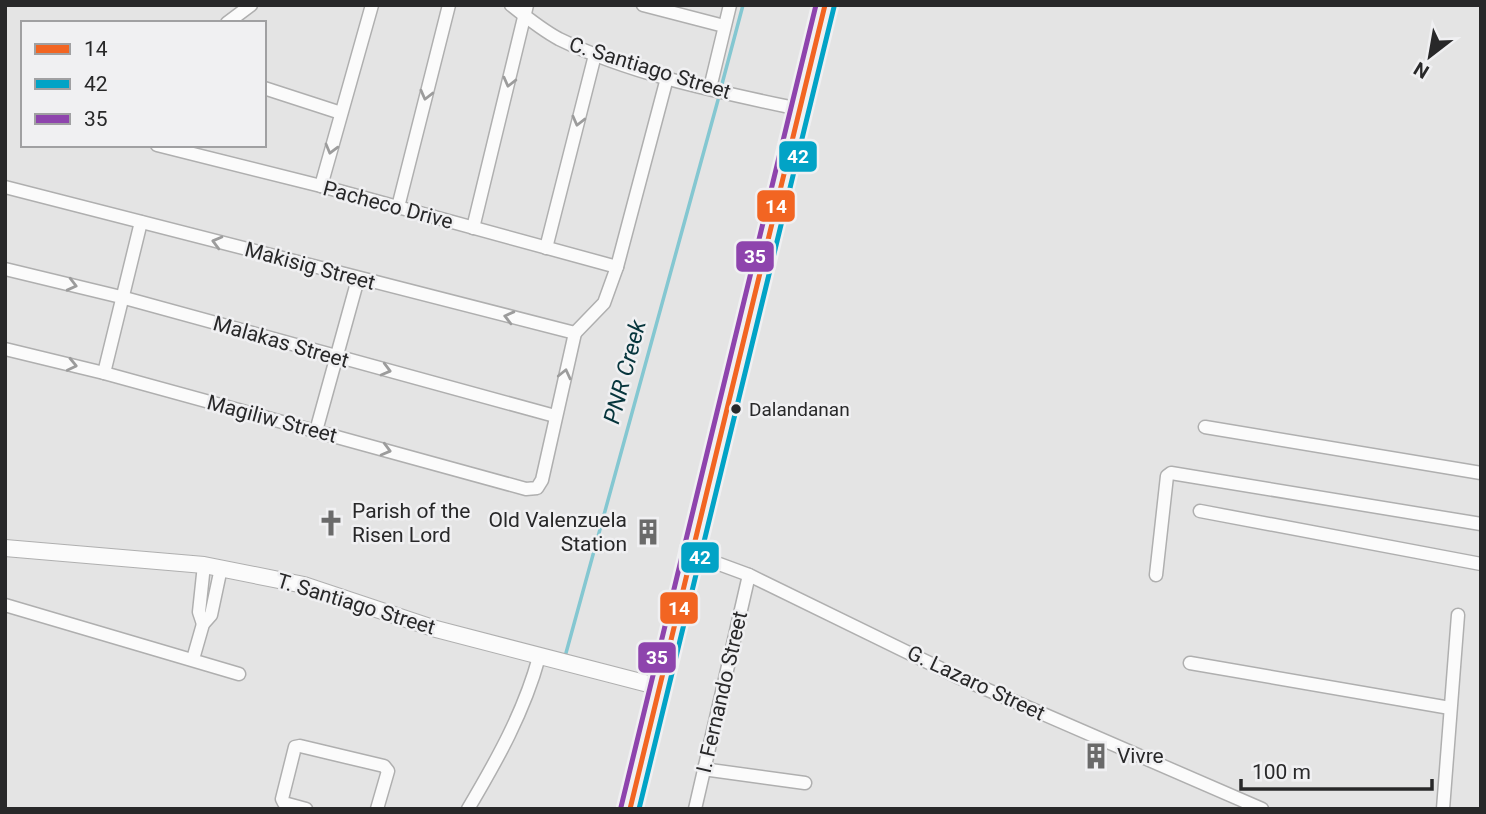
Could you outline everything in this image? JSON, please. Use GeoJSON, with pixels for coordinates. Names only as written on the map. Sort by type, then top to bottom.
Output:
{"type":"FeatureCollection","features":[{"type":"Feature","properties":{"kind":"highway"},"geometry":{"type":"LineString","coordinates":[[630,809],[825,5]]}},
{"type":"Feature","properties":{"kind":"main road","name":"T. Santiago Street"},"geometry":{"type":"LineString","coordinates":[[5,548],[204,565],[304,585],[436,628],[660,687]]}},
{"type":"Feature","properties":{"kind":"street"},"geometry":{"type":"LineString","coordinates":[[230,21],[251,5]]}},
{"type":"Feature","properties":{"kind":"street"},"geometry":{"type":"LineString","coordinates":[[321,186],[372,5]]}},
{"type":"Feature","properties":{"kind":"street"},"geometry":{"type":"LineString","coordinates":[[398,207],[449,5]]}},
{"type":"Feature","properties":{"kind":"street","name":"C. Santiago Street"},"geometry":{"type":"LineString","coordinates":[[511,5],[526,10],[556,37],[595,55],[667,78],[799,109]]}},
{"type":"Feature","properties":{"kind":"street"},"geometry":{"type":"LineString","coordinates":[[643,5],[724,26]]}},
{"type":"Feature","properties":{"kind":"street"},"geometry":{"type":"LineString","coordinates":[[709,88],[730,5]]}},
{"type":"Feature","properties":{"kind":"street"},"geometry":{"type":"LineString","coordinates":[[473,228],[526,10]]}},
{"type":"Feature","properties":{"kind":"street"},"geometry":{"type":"LineString","coordinates":[[546,248],[595,55]]}},
{"type":"Feature","properties":{"kind":"street"},"geometry":{"type":"LineString","coordinates":[[555,416],[575,333],[604,303],[617,267],[667,78]]}},
{"type":"Feature","properties":{"kind":"street"},"geometry":{"type":"LineString","coordinates":[[266,89],[341,113]]}},
{"type":"Feature","properties":{"kind":"street","name":"Pacheco Drive"},"geometry":{"type":"LineString","coordinates":[[165,147],[321,186],[617,267]]}},
{"type":"Feature","properties":{"kind":"street","name":"Makisig Street"},"geometry":{"type":"LineString","coordinates":[[5,187],[575,333]]}},
{"type":"Feature","properties":{"kind":"street"},"geometry":{"type":"LineString","coordinates":[[104,373],[141,222]]}},
{"type":"Feature","properties":{"kind":"street","name":"Malakas Street"},"geometry":{"type":"LineString","coordinates":[[5,268],[121,297],[555,416]]}},
{"type":"Feature","properties":{"kind":"street"},"geometry":{"type":"LineString","coordinates":[[316,431],[358,279]]}},
{"type":"Feature","properties":{"kind":"street","name":"Magiliw Street"},"geometry":{"type":"LineString","coordinates":[[5,349],[104,373],[526,489],[537,488],[542,480],[555,416]]}},
{"type":"Feature","properties":{"kind":"street"},"geometry":{"type":"LineString","coordinates":[[1205,427],[1481,473]]}},
{"type":"Feature","properties":{"kind":"street"},"geometry":{"type":"LineString","coordinates":[[1156,575],[1167,476],[1171,473],[1481,524]]}},
{"type":"Feature","properties":{"kind":"street"},"geometry":{"type":"LineString","coordinates":[[1200,511],[1481,564]]}},
{"type":"Feature","properties":{"kind":"street","name":"G. Lazaro Street"},"geometry":{"type":"LineString","coordinates":[[692,554],[749,575],[958,677],[1262,809]]}},
{"type":"Feature","properties":{"kind":"street"},"geometry":{"type":"LineString","coordinates":[[203,625],[199,612],[204,565]]}},
{"type":"Feature","properties":{"kind":"street"},"geometry":{"type":"LineString","coordinates":[[193,659],[203,625],[211,615],[221,568]]}},
{"type":"Feature","properties":{"kind":"street","name":"I. Fernando Street"},"geometry":{"type":"LineString","coordinates":[[695,809],[749,575]]}},
{"type":"Feature","properties":{"kind":"street"},"geometry":{"type":"LineString","coordinates":[[5,604],[239,674]]}},
{"type":"Feature","properties":{"kind":"street"},"geometry":{"type":"LineString","coordinates":[[1443,809],[1458,615]]}},
{"type":"Feature","properties":{"kind":"street"},"geometry":{"type":"LineString","coordinates":[[468,809],[518,719],[539,657]]}},
{"type":"Feature","properties":{"kind":"street"},"geometry":{"type":"LineString","coordinates":[[1190,663],[1450,709]]}},
{"type":"Feature","properties":{"kind":"street"},"geometry":{"type":"LineString","coordinates":[[306,809],[284,803],[282,799],[295,747],[300,746],[384,766],[387,771],[377,809]]}},
{"type":"Feature","properties":{"kind":"street"},"geometry":{"type":"LineString","coordinates":[[703,769],[805,783]]}},
{"type":"Feature","properties":{"kind":"waterway","name":"PNR Creek"},"geometry":{"type":"LineString","coordinates":[[722,84],[743,5]]}},
{"type":"Feature","properties":{"kind":"waterway","name":"PNR Creek"},"geometry":{"type":"LineString","coordinates":[[566,653],[718,100]]}},
{"type":"Feature","properties":{"kind":"transit line","name":"35"},"geometry":{"type":"LineString","coordinates":[[621,807],[816,5]]}},
{"type":"Feature","properties":{"kind":"transit line","name":"14"},"geometry":{"type":"LineString","coordinates":[[630,809],[825,5]]}},
{"type":"Feature","properties":{"kind":"transit line","name":"42"},"geometry":{"type":"LineString","coordinates":[[639,809],[834,7]]}},
{"type":"Feature","properties":{"kind":"place","name":"Dalandanan"},"geometry":{"type":"Point","coordinates":[736,409]}},
{"type":"Feature","properties":{"kind":"place","name":"Parish of the Risen Lord"},"geometry":{"type":"Point","coordinates":[331,523]}},
{"type":"Feature","properties":{"kind":"place","name":"Old Valenzuela Station"},"geometry":{"type":"Point","coordinates":[648,532]}},
{"type":"Feature","properties":{"kind":"place","name":"Vivre"},"geometry":{"type":"Point","coordinates":[1096,756]}}]}
